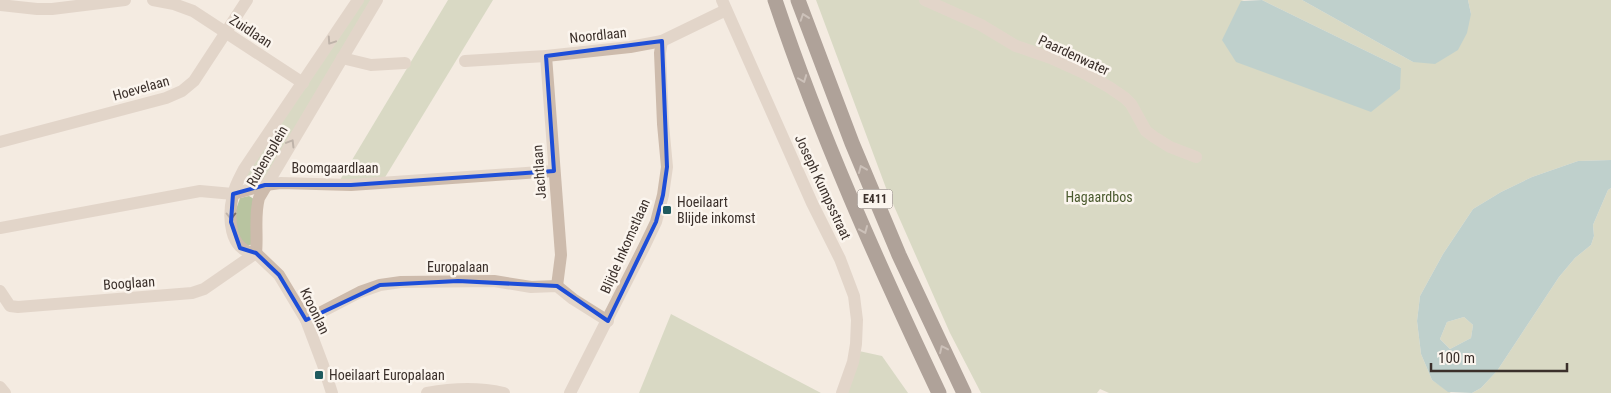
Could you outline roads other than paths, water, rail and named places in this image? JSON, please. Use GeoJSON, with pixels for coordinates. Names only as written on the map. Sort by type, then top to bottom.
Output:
{"type":"FeatureCollection","features":[{"type":"Feature","properties":{"kind":"highway","name":"E411"},"geometry":{"type":"LineString","coordinates":[[775,0],[791,48],[834,159],[878,264],[939,393]]}},
{"type":"Feature","properties":{"kind":"highway","name":"E411"},"geometry":{"type":"LineString","coordinates":[[798,0],[852,143],[899,254],[964,393]]}},
{"type":"Feature","properties":{"kind":"street"},"geometry":{"type":"LineString","coordinates":[[0,5],[37,10],[125,0]]}},
{"type":"Feature","properties":{"kind":"street","name":"Zuidlaan"},"geometry":{"type":"LineString","coordinates":[[153,0],[174,4],[193,11],[303,82]]}},
{"type":"Feature","properties":{"kind":"street","name":"Hoevelaan"},"geometry":{"type":"LineString","coordinates":[[0,142],[166,98],[182,91],[194,80],[247,0]]}},
{"type":"Feature","properties":{"kind":"street","name":"Rubensplein"},"geometry":{"type":"LineString","coordinates":[[358,0],[244,169],[233,194],[230,212],[235,240],[240,248],[246,252],[256,253],[258,240],[257,207],[266,185],[377,0]]}},
{"type":"Feature","properties":{"kind":"street","name":"Paardenwater"},"geometry":{"type":"LineString","coordinates":[[925,0],[980,25],[1016,46],[1051,58],[1092,78],[1125,98],[1131,104],[1146,131],[1170,147],[1196,157]]}},
{"type":"Feature","properties":{"kind":"street","name":"Noordlaan"},"geometry":{"type":"LineString","coordinates":[[465,61],[546,56],[630,47],[662,41],[724,5]]}},
{"type":"Feature","properties":{"kind":"street","name":"Joseph Kumpsstraat"},"geometry":{"type":"LineString","coordinates":[[724,5],[812,203],[843,265],[854,296],[857,320],[856,344],[853,362],[842,393]]}},
{"type":"Feature","properties":{"kind":"street","name":"Blijde Inkomstlaan"},"geometry":{"type":"LineString","coordinates":[[570,393],[608,321],[652,230],[664,195],[667,167],[660,53],[662,41]]}},
{"type":"Feature","properties":{"kind":"street","name":"Jachtlaan"},"geometry":{"type":"LineString","coordinates":[[546,56],[561,255],[558,286]]}},
{"type":"Feature","properties":{"kind":"street"},"geometry":{"type":"LineString","coordinates":[[342,58],[371,65],[405,63]]}},
{"type":"Feature","properties":{"kind":"street","name":"Boomgaardlaan"},"geometry":{"type":"LineString","coordinates":[[0,228],[200,191],[233,194],[281,183],[351,185],[554,171]]}},
{"type":"Feature","properties":{"kind":"street","name":"Booglaan"},"geometry":{"type":"LineString","coordinates":[[0,291],[10,306],[18,307],[192,293],[204,289],[256,253]]}},
{"type":"Feature","properties":{"kind":"street","name":"Kroonlan"},"geometry":{"type":"LineString","coordinates":[[256,253],[279,275],[306,320],[332,393]]}},
{"type":"Feature","properties":{"kind":"street","name":"Europalaan"},"geometry":{"type":"LineString","coordinates":[[306,320],[360,292],[380,285],[394,283],[494,281],[531,287],[558,286]]}},
{"type":"Feature","properties":{"kind":"street"},"geometry":{"type":"LineString","coordinates":[[558,286],[573,299],[608,321]]}},
{"type":"Feature","properties":{"kind":"street"},"geometry":{"type":"LineString","coordinates":[[0,387],[5,393]]}},
{"type":"Feature","properties":{"kind":"street"},"geometry":{"type":"LineString","coordinates":[[427,393],[449,389],[473,388],[504,393]]}},
{"type":"Feature","properties":{"kind":"water"},"geometry":{"type":"Polygon","coordinates":[[[1262,0],[1401,68],[1400,89],[1371,112],[1236,62],[1222,40],[1241,1],[1262,0]]]}},
{"type":"Feature","properties":{"kind":"water"},"geometry":{"type":"Polygon","coordinates":[[[1302,0],[1468,0],[1471,14],[1467,33],[1458,50],[1435,64],[1413,62],[1302,0]]]}},
{"type":"Feature","properties":{"kind":"water"},"geometry":{"type":"Polygon","coordinates":[[[1611,160],[1611,188],[1608,190],[1593,225],[1594,236],[1591,245],[1575,258],[1559,277],[1497,371],[1481,388],[1472,393],[1448,392],[1432,380],[1421,354],[1417,321],[1420,296],[1443,254],[1473,209],[1501,192],[1532,177],[1578,161],[1611,160]],[[1464,317],[1447,322],[1440,339],[1450,349],[1471,338],[1473,325],[1464,317]]]}},
{"type":"Feature","properties":{"kind":"place","name":"Hoeilaart Blijde inkomst"},"geometry":{"type":"Point","coordinates":[667,210]}},
{"type":"Feature","properties":{"kind":"place","name":"Hoeilaart Europalaan"},"geometry":{"type":"Point","coordinates":[319,375]}},
{"type":"Feature","properties":{"kind":"park label","name":"Hagaardbos"},"geometry":{"type":"Point","coordinates":[1099,197]}}]}
